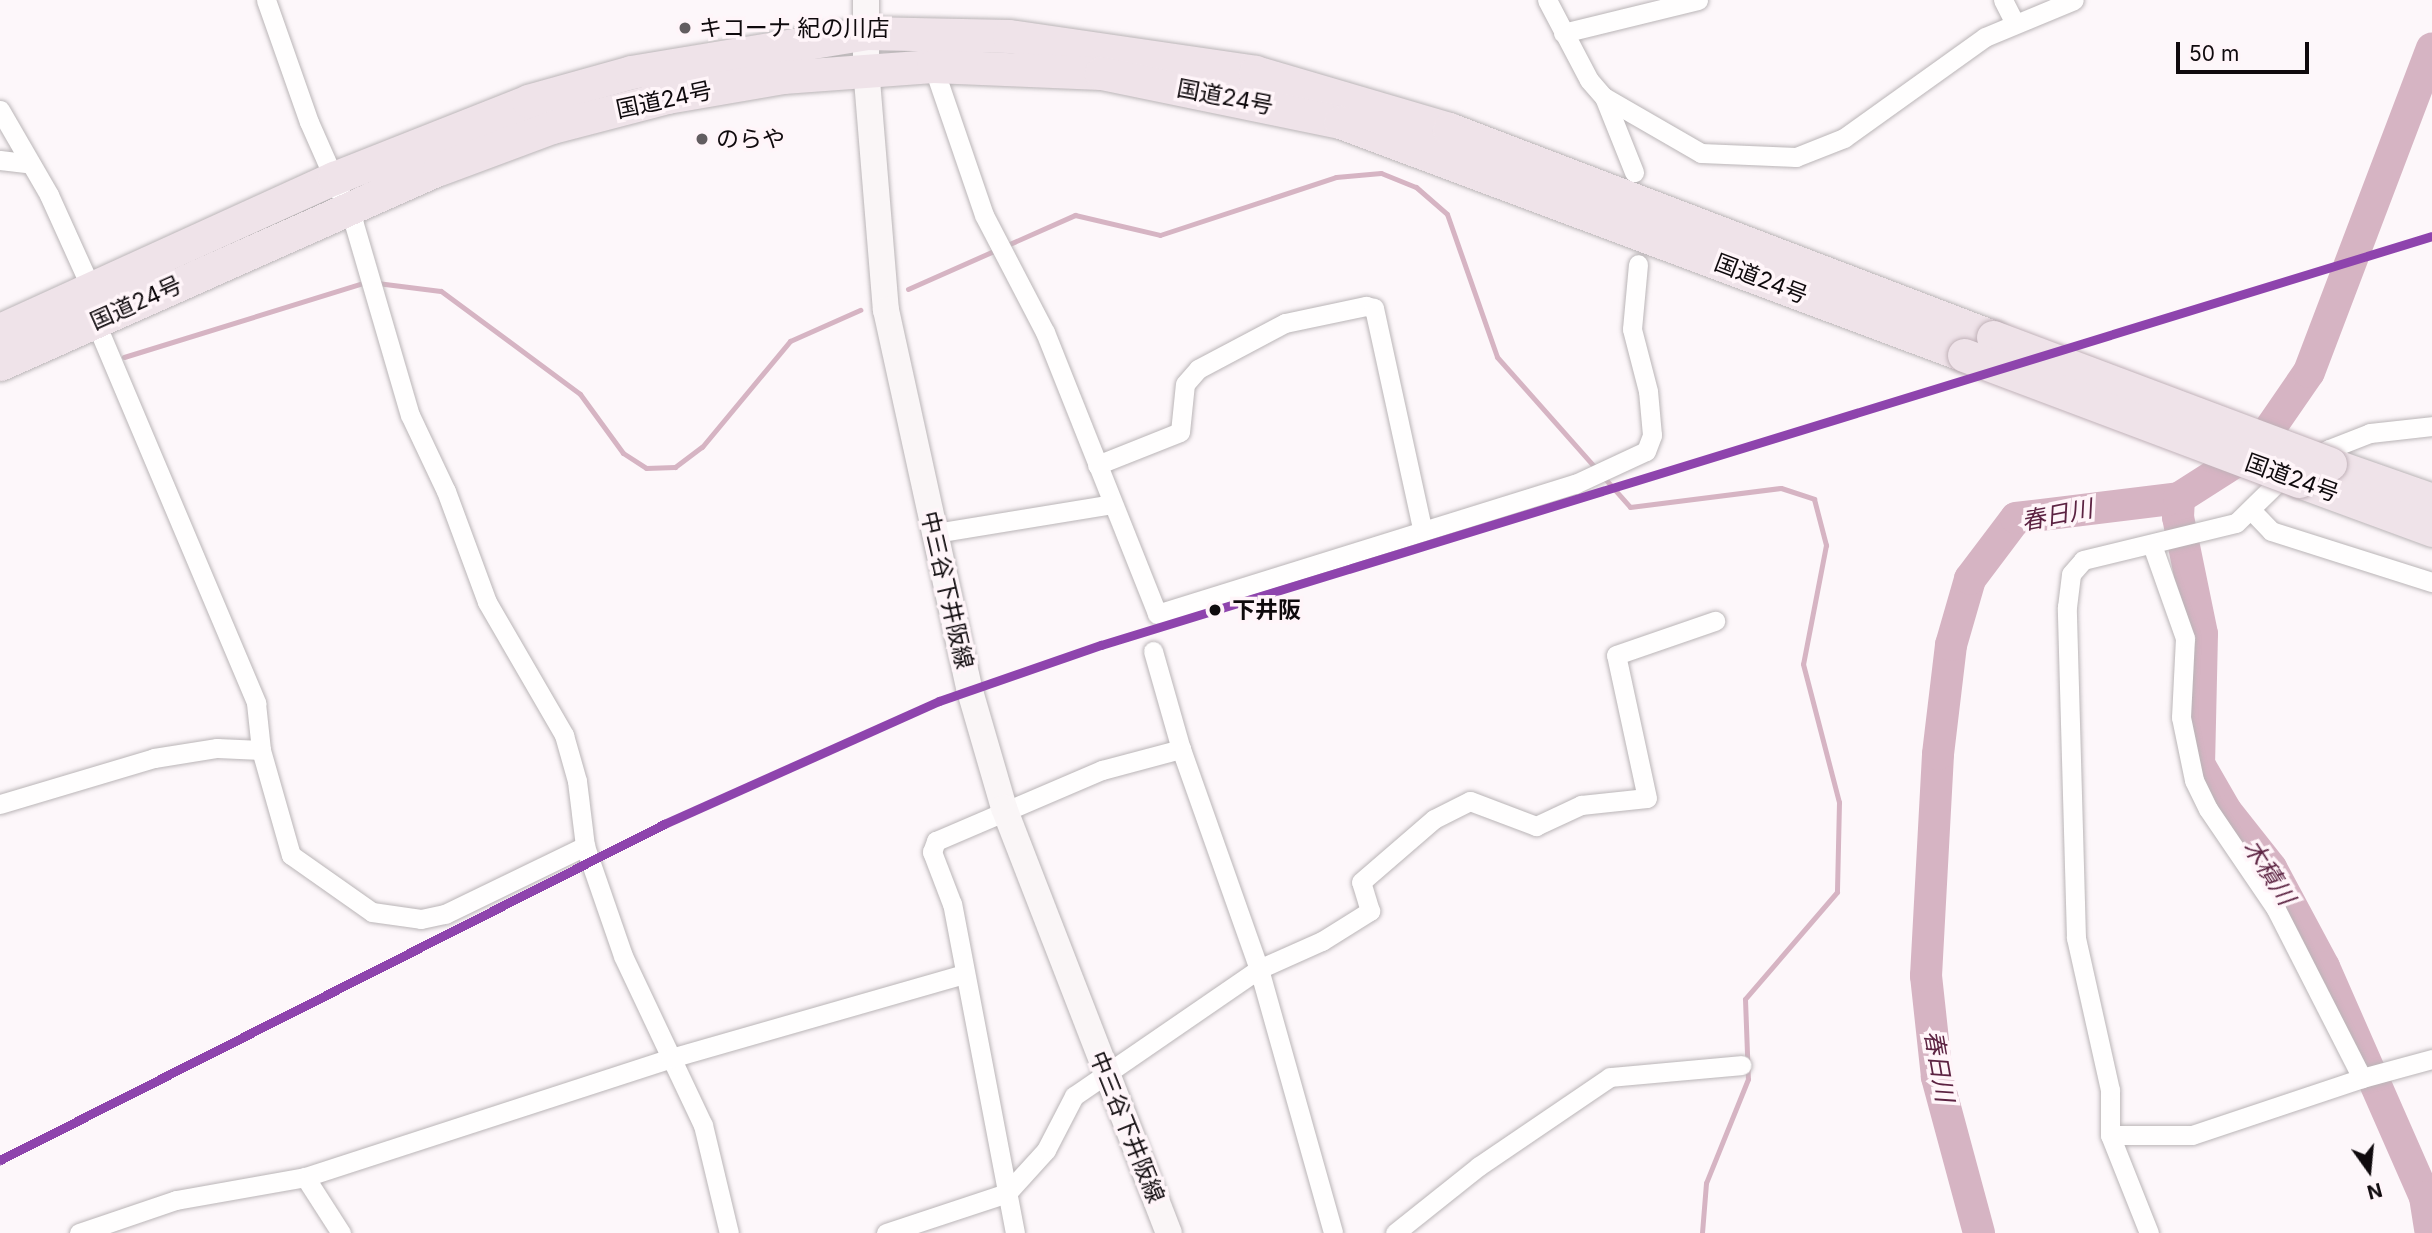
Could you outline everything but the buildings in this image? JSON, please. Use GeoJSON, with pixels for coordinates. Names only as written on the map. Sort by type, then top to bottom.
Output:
{"type":"FeatureCollection","features":[{"type":"Feature","properties":{"kind":"highway","name":"国道24号"},"geometry":{"type":"LineString","coordinates":[[0,330],[334,178],[528,101],[618,76],[866,33],[1009,36],[1255,72],[1449,129],[1993,337],[2432,500]]}},
{"type":"Feature","properties":{"kind":"highway","name":"国道24号"},"geometry":{"type":"LineString","coordinates":[[0,364],[345,209],[552,127],[667,96],[866,68],[933,66],[1101,73],[1340,122],[2432,530]]}},
{"type":"Feature","properties":{"kind":"main road","name":"中三谷下井阪線"},"geometry":{"type":"LineString","coordinates":[[866,0],[866,68],[886,310],[970,691],[1004,808],[1169,1233]]}},
{"type":"Feature","properties":{"kind":"street"},"geometry":{"type":"LineString","coordinates":[[266,0],[345,209],[410,415],[446,491],[487,602],[564,734],[577,782],[585,846],[623,956],[703,1125],[729,1233]]}},
{"type":"Feature","properties":{"kind":"street"},"geometry":{"type":"LineString","coordinates":[[1547,0],[1589,80],[1604,97],[1701,153],[1796,156],[1844,138],[1939,65],[2014,22],[2074,0]]}},
{"type":"Feature","properties":{"kind":"street"},"geometry":{"type":"LineString","coordinates":[[1563,33],[1698,0]]}},
{"type":"Feature","properties":{"kind":"street"},"geometry":{"type":"LineString","coordinates":[[2003,0],[2014,22]]}},
{"type":"Feature","properties":{"kind":"street"},"geometry":{"type":"LineString","coordinates":[[933,66],[995,241],[1045,332],[1157,614],[1422,529],[1574,484],[1646,451],[1653,435],[1648,391],[1632,330],[1638,264]]}},
{"type":"Feature","properties":{"kind":"street"},"geometry":{"type":"LineString","coordinates":[[1604,97],[1634,172]]}},
{"type":"Feature","properties":{"kind":"street"},"geometry":{"type":"LineString","coordinates":[[0,110],[26,163],[49,195],[91,288],[95,321],[256,703],[261,750],[291,855],[372,912],[421,919],[445,914],[585,846]]}},
{"type":"Feature","properties":{"kind":"street"},"geometry":{"type":"LineString","coordinates":[[0,160],[26,163]]}},
{"type":"Feature","properties":{"kind":"street"},"geometry":{"type":"LineString","coordinates":[[1097,465],[1180,432],[1185,384],[1198,369],[1292,321],[1366,306],[1374,308],[1422,529]]}},
{"type":"Feature","properties":{"kind":"street"},"geometry":{"type":"LineString","coordinates":[[2148,1233],[2110,1135],[2110,1090],[2076,938],[2067,607],[2071,574],[2083,560],[2220,529],[2251,510],[2284,476],[2329,449],[2370,433],[2432,425]]}},
{"type":"Feature","properties":{"kind":"street"},"geometry":{"type":"LineString","coordinates":[[935,533],[1112,504]]}},
{"type":"Feature","properties":{"kind":"street"},"geometry":{"type":"LineString","coordinates":[[2251,510],[2271,531],[2432,582]]}},
{"type":"Feature","properties":{"kind":"street"},"geometry":{"type":"LineString","coordinates":[[2152,545],[2185,638],[2181,717],[2194,780],[2208,809],[2276,909],[2343,1031],[2362,1078]]}},
{"type":"Feature","properties":{"kind":"street"},"geometry":{"type":"LineString","coordinates":[[886,1233],[1007,1193],[1046,1150],[1073,1097],[1104,1071],[1259,969],[1322,941],[1370,911],[1360,882],[1434,819],[1470,801],[1536,826],[1581,805],[1647,798],[1616,655],[1715,621]]}},
{"type":"Feature","properties":{"kind":"street"},"geometry":{"type":"LineString","coordinates":[[1153,651],[1181,750],[1259,969],[1333,1233]]}},
{"type":"Feature","properties":{"kind":"street"},"geometry":{"type":"LineString","coordinates":[[0,804],[154,758],[216,748],[261,750]]}},
{"type":"Feature","properties":{"kind":"street"},"geometry":{"type":"LineString","coordinates":[[1015,1233],[963,974],[952,904],[932,852],[936,841],[949,831],[1004,808],[1102,770],[1181,750]]}},
{"type":"Feature","properties":{"kind":"street"},"geometry":{"type":"LineString","coordinates":[[79,1233],[176,1200],[305,1177],[671,1058],[963,974]]}},
{"type":"Feature","properties":{"kind":"street"},"geometry":{"type":"LineString","coordinates":[[2110,1135],[2192,1135],[2362,1078],[2432,1059]]}},
{"type":"Feature","properties":{"kind":"street"},"geometry":{"type":"LineString","coordinates":[[1395,1233],[1479,1166],[1610,1077],[1741,1065]]}},
{"type":"Feature","properties":{"kind":"street"},"geometry":{"type":"LineString","coordinates":[[305,1177],[341,1233]]}},
{"type":"Feature","properties":{"kind":"waterway","name":"春日川"},"geometry":{"type":"LineString","coordinates":[[1979,1233],[1937,1077],[1926,976],[1938,754],[1951,645],[1970,579],[2016,518],[2179,498],[2256,449],[2309,372],[2432,49]]}},
{"type":"Feature","properties":{"kind":"waterway"},"geometry":{"type":"LineString","coordinates":[[908,289],[1075,215],[1160,235],[1336,177],[1381,173],[1416,187],[1447,214],[1497,357],[1630,507],[1781,488],[1814,499],[1826,545],[1803,664],[1839,802],[1837,892],[1745,999],[1748,1079],[1706,1183],[1702,1233]]}},
{"type":"Feature","properties":{"kind":"waterway"},"geometry":{"type":"LineString","coordinates":[[124,357],[367,282]]}},
{"type":"Feature","properties":{"kind":"waterway"},"geometry":{"type":"LineString","coordinates":[[377,283],[441,291],[580,394],[623,453],[646,468],[675,467],[702,447],[790,341],[860,310]]}},
{"type":"Feature","properties":{"kind":"waterway","name":"木積川"},"geometry":{"type":"LineString","coordinates":[[2179,498],[2178,517],[2202,634],[2199,764],[2226,811],[2271,868],[2324,967],[2425,1197],[2431,1233]]}},
{"type":"Feature","properties":{"kind":"transit line"},"geometry":{"type":"LineString","coordinates":[[0,1160],[664,824],[939,701],[1101,645],[2432,236]]}},
{"type":"Feature","properties":{"kind":"place","name":"キコーナ 紀の川店"},"geometry":{"type":"Point","coordinates":[685,28]}},
{"type":"Feature","properties":{"kind":"place","name":"のらや"},"geometry":{"type":"Point","coordinates":[702,139]}},
{"type":"Feature","properties":{"kind":"place","name":"下井阪"},"geometry":{"type":"Point","coordinates":[1215,610]}}]}
